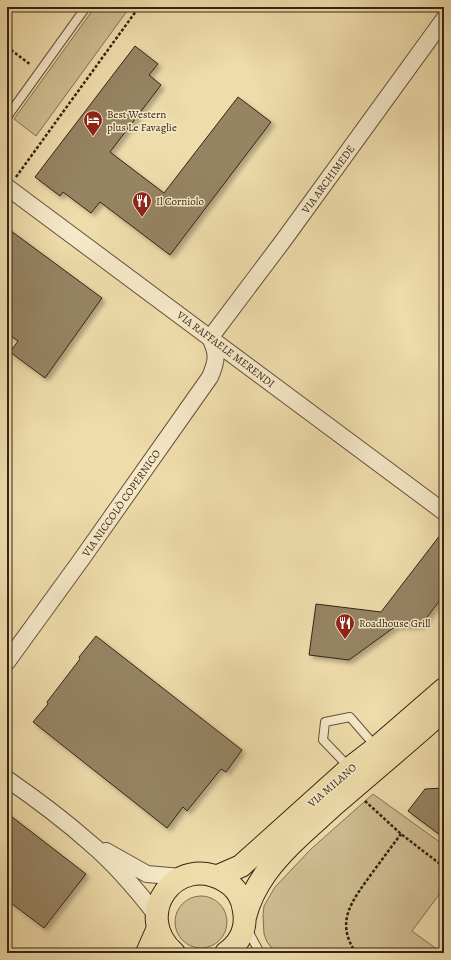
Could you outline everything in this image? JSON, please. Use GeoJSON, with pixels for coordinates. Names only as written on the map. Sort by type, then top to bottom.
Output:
{"type":"FeatureCollection","features":[{"type":"Feature","properties":{"kind":"main road","name":"VIA MILANO"},"geometry":{"type":"LineString","coordinates":[[218,876],[241,866],[350,768],[376,748],[444,689]]}},
{"type":"Feature","properties":{"kind":"main road","name":"VIA MILANO"},"geometry":{"type":"LineString","coordinates":[[226,953],[233,948],[240,937],[249,901],[266,872],[315,822],[444,710]]}},
{"type":"Feature","properties":{"kind":"main road"},"geometry":{"type":"LineString","coordinates":[[148,953],[157,922],[159,904],[164,893],[172,884],[182,877],[206,873],[218,876],[229,883],[238,892],[243,904],[245,921]]}},
{"type":"Feature","properties":{"kind":"main road"},"geometry":{"type":"LineString","coordinates":[[157,922],[164,942],[174,953]]}},
{"type":"Feature","properties":{"kind":"street","name":"VIA ARCHIMEDE"},"geometry":{"type":"LineString","coordinates":[[210,338],[283,241],[444,19]]}},
{"type":"Feature","properties":{"kind":"street","name":"VIA RAFFAELE MERENDI"},"geometry":{"type":"LineString","coordinates":[[8,188],[444,512]]}},
{"type":"Feature","properties":{"kind":"street","name":"VIA NICCOLÒ COPERNICO"},"geometry":{"type":"LineString","coordinates":[[7,662],[210,377],[216,361],[216,353],[210,338]]}},
{"type":"Feature","properties":{"kind":"street"},"geometry":{"type":"LineString","coordinates":[[7,770],[33,798]]}},
{"type":"Feature","properties":{"kind":"street"},"geometry":{"type":"LineString","coordinates":[[7,779],[91,843],[136,889],[157,922]]}},
{"type":"Feature","properties":{"kind":"street"},"geometry":{"type":"LineString","coordinates":[[91,843],[147,874],[182,877]]}},
{"type":"Feature","properties":{"kind":"lane"},"geometry":{"type":"LineString","coordinates":[[7,117],[86,7]]}},
{"type":"Feature","properties":{"kind":"lane"},"geometry":{"type":"LineString","coordinates":[[350,768],[323,740],[325,722],[350,717],[376,748]]}},
{"type":"Feature","properties":{"kind":"lane"},"geometry":{"type":"LineString","coordinates":[[245,921],[260,953]]}},
{"type":"Feature","properties":{"kind":"path"},"geometry":{"type":"LineString","coordinates":[[8,188],[139,7]]}},
{"type":"Feature","properties":{"kind":"path"},"geometry":{"type":"LineString","coordinates":[[7,47],[39,72]]}},
{"type":"Feature","properties":{"kind":"path"},"geometry":{"type":"LineString","coordinates":[[362,798],[401,834],[444,867]]}},
{"type":"Feature","properties":{"kind":"path"},"geometry":{"type":"LineString","coordinates":[[356,953],[351,946],[347,935],[347,913],[356,894],[401,834]]}},
{"type":"Feature","properties":{"kind":"shaded area"},"geometry":{"type":"Polygon","coordinates":[[[95,7],[130,7],[36,136],[14,119],[95,7]]]}},
{"type":"Feature","properties":{"kind":"shaded area"},"geometry":{"type":"Polygon","coordinates":[[[373,794],[444,845],[444,888],[412,931],[442,953],[276,953],[267,942],[264,934],[263,916],[264,906],[275,887],[311,849],[373,794]]]}},
{"type":"Feature","properties":{"kind":"shaded area"},"geometry":{"type":"Polygon","coordinates":[[[196,896],[206,896],[215,900],[223,908],[227,917],[227,927],[223,936],[215,944],[206,948],[196,948],[187,944],[179,936],[175,927],[175,917],[179,908],[187,900],[196,896]]]}},
{"type":"Feature","properties":{"kind":"building","name":"Best Western plus Le Favaglie"},"geometry":{"type":"Polygon","coordinates":[[[135,46],[158,64],[149,75],[161,85],[110,152],[164,193],[238,97],[271,122],[170,255],[100,202],[91,213],[63,192],[60,196],[35,177],[135,46]]]}},
{"type":"Feature","properties":{"kind":"building"},"geometry":{"type":"Polygon","coordinates":[[[7,228],[102,298],[45,378],[10,352],[18,341],[7,333],[7,228]]]}},
{"type":"Feature","properties":{"kind":"building"},"geometry":{"type":"Polygon","coordinates":[[[444,530],[444,595],[421,625],[396,626],[349,660],[309,655],[316,604],[381,612],[444,530]]]}},
{"type":"Feature","properties":{"kind":"building"},"geometry":{"type":"Polygon","coordinates":[[[96,636],[242,750],[226,772],[221,769],[187,811],[183,807],[167,828],[33,722],[48,704],[47,702],[96,636]]]}},
{"type":"Feature","properties":{"kind":"building"},"geometry":{"type":"Polygon","coordinates":[[[444,788],[444,838],[408,811],[425,789],[444,788]]]}},
{"type":"Feature","properties":{"kind":"building"},"geometry":{"type":"Polygon","coordinates":[[[7,813],[86,874],[44,928],[7,900],[7,813]]]}},
{"type":"Feature","properties":{"kind":"place","name":"Best Western plus Le Favaglie"},"geometry":{"type":"Point","coordinates":[93,137]}},
{"type":"Feature","properties":{"kind":"place","name":"Il Corniolo"},"geometry":{"type":"Point","coordinates":[142,218]}},
{"type":"Feature","properties":{"kind":"place","name":"Roadhouse Grill"},"geometry":{"type":"Point","coordinates":[345,640]}}]}
